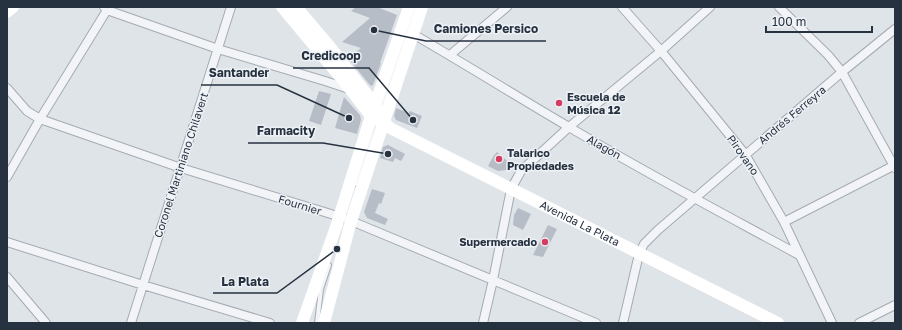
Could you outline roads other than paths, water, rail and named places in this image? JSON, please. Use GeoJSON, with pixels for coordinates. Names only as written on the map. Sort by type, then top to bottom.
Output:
{"type":"FeatureCollection","features":[{"type":"Feature","properties":{"kind":"main road"},"geometry":{"type":"LineString","coordinates":[[7,12],[13,7]]}},
{"type":"Feature","properties":{"kind":"main road","name":"Avenida La Plata"},"geometry":{"type":"LineString","coordinates":[[282,7],[351,90],[390,128],[778,323]]}},
{"type":"Feature","properties":{"kind":"main road","name":"Avenida La Plata"},"geometry":{"type":"LineString","coordinates":[[296,7],[330,47],[377,115]]}},
{"type":"Feature","properties":{"kind":"main road"},"geometry":{"type":"LineString","coordinates":[[302,323],[345,218],[409,7]]}},
{"type":"Feature","properties":{"kind":"main road"},"geometry":{"type":"LineString","coordinates":[[377,115],[413,34],[422,7]]}},
{"type":"Feature","properties":{"kind":"main road"},"geometry":{"type":"LineString","coordinates":[[324,323],[345,218]]}},
{"type":"Feature","properties":{"kind":"street","name":"Coronel Martiniano Chilavert"},"geometry":{"type":"LineString","coordinates":[[131,323],[231,7]]}},
{"type":"Feature","properties":{"kind":"street"},"geometry":{"type":"LineString","coordinates":[[450,55],[507,7]]}},
{"type":"Feature","properties":{"kind":"street","name":"Pirovano"},"geometry":{"type":"LineString","coordinates":[[622,7],[661,50],[746,154],[784,222],[832,323]]}},
{"type":"Feature","properties":{"kind":"street"},"geometry":{"type":"LineString","coordinates":[[483,323],[511,189],[521,171],[569,127],[710,7]]}},
{"type":"Feature","properties":{"kind":"street"},"geometry":{"type":"LineString","coordinates":[[779,7],[828,55],[842,72],[895,166],[784,222]]}},
{"type":"Feature","properties":{"kind":"street"},"geometry":{"type":"LineString","coordinates":[[7,177],[106,8],[218,50],[351,90]]}},
{"type":"Feature","properties":{"kind":"street","name":"Andrés Ferreyra"},"geometry":{"type":"LineString","coordinates":[[639,254],[644,244],[694,198],[895,29]]}},
{"type":"Feature","properties":{"kind":"street","name":"Alagón"},"geometry":{"type":"LineString","coordinates":[[413,34],[569,127],[694,198],[799,255]]}},
{"type":"Feature","properties":{"kind":"street","name":"Fournier"},"geometry":{"type":"LineString","coordinates":[[7,88],[27,111],[40,120],[181,168],[345,218],[596,323]]}},
{"type":"Feature","properties":{"kind":"street"},"geometry":{"type":"LineString","coordinates":[[7,242],[270,323]]}},
{"type":"Feature","properties":{"kind":"street"},"geometry":{"type":"LineString","coordinates":[[623,323],[639,254]]}},
{"type":"Feature","properties":{"kind":"street"},"geometry":{"type":"LineString","coordinates":[[7,277],[46,323]]}},
{"type":"Feature","properties":{"kind":"street"},"geometry":{"type":"LineString","coordinates":[[859,323],[895,305]]}},
{"type":"Feature","properties":{"kind":"lane"},"geometry":{"type":"LineString","coordinates":[[354,190],[377,115],[387,92],[415,7]]}},
{"type":"Feature","properties":{"kind":"lane"},"geometry":{"type":"LineString","coordinates":[[317,323],[321,289],[330,261]]}},
{"type":"Feature","properties":{"kind":"place","name":"Camiones Persico"},"geometry":{"type":"Point","coordinates":[374,30]}},
{"type":"Feature","properties":{"kind":"place","name":"Escuela de Música 12"},"geometry":{"type":"Point","coordinates":[559,103]}},
{"type":"Feature","properties":{"kind":"place","name":"Santander"},"geometry":{"type":"Point","coordinates":[349,118]}},
{"type":"Feature","properties":{"kind":"place","name":"Credicoop"},"geometry":{"type":"Point","coordinates":[413,120]}},
{"type":"Feature","properties":{"kind":"place","name":"Farmacity"},"geometry":{"type":"Point","coordinates":[388,154]}},
{"type":"Feature","properties":{"kind":"place","name":"Talarico Propiedades"},"geometry":{"type":"Point","coordinates":[499,159]}},
{"type":"Feature","properties":{"kind":"place","name":"Supermercado"},"geometry":{"type":"Point","coordinates":[545,242]}},
{"type":"Feature","properties":{"kind":"place","name":"La Plata"},"geometry":{"type":"Point","coordinates":[337,249]}}]}
